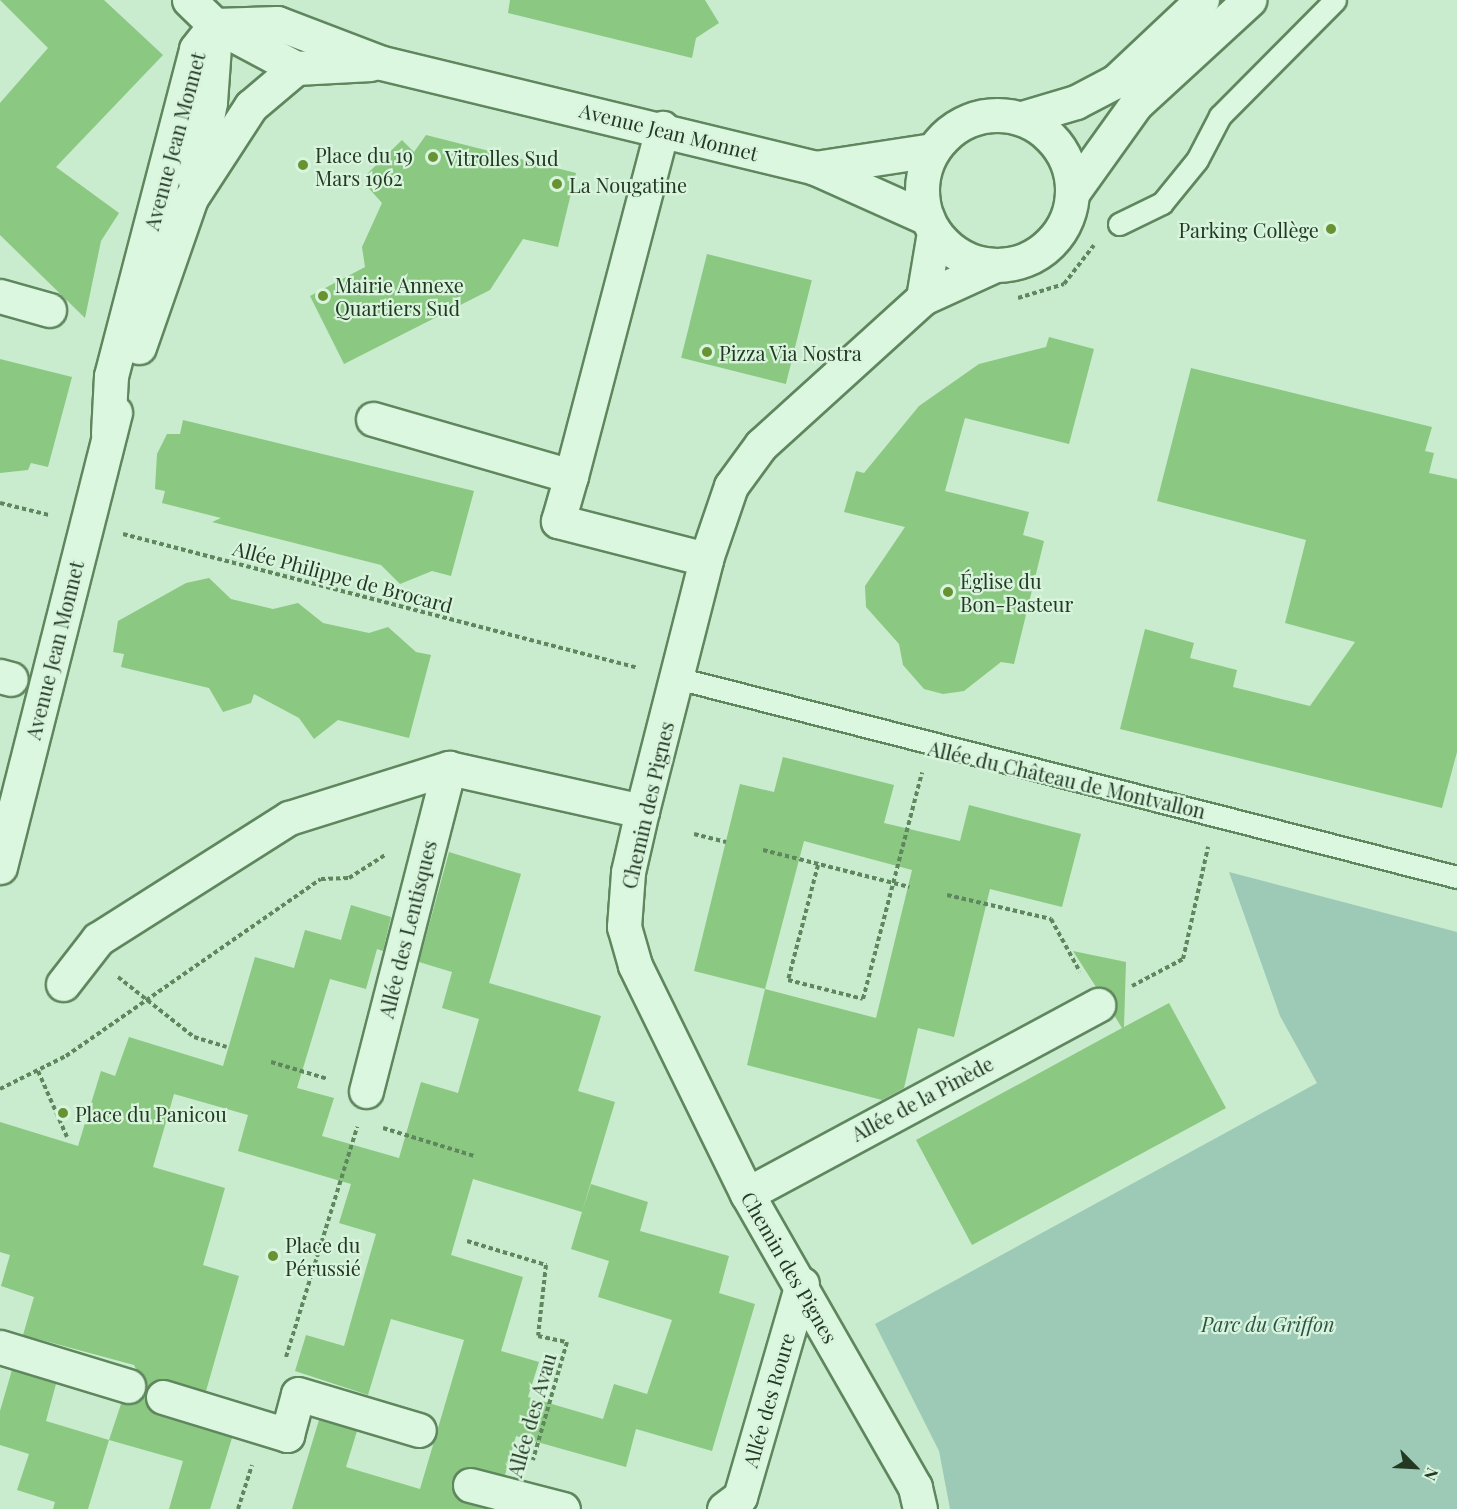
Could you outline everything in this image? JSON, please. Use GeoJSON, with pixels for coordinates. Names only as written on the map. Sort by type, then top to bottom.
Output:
{"type":"FeatureCollection","features":[{"type":"Feature","properties":{"kind":"street"},"geometry":{"type":"LineString","coordinates":[[189,0],[215,25],[296,68]]}},
{"type":"Feature","properties":{"kind":"street"},"geometry":{"type":"LineString","coordinates":[[923,298],[930,225],[921,195],[933,150],[971,118],[996,114],[1022,118],[1076,102],[1116,81],[1202,0]]}},
{"type":"Feature","properties":{"kind":"street"},"geometry":{"type":"LineString","coordinates":[[930,225],[969,260],[993,266],[1039,253],[1057,236],[1072,192],[1137,104],[1249,0]]}},
{"type":"Feature","properties":{"kind":"street","name":"Avenue Jean Monnet"},"geometry":{"type":"LineString","coordinates":[[108,433],[111,376],[196,49],[215,25],[277,22],[382,63],[662,128],[815,168],[930,225]]}},
{"type":"Feature","properties":{"kind":"street"},"geometry":{"type":"LineString","coordinates":[[191,198],[210,102],[215,25]]}},
{"type":"Feature","properties":{"kind":"street","name":"Avenue Jean Monnet"},"geometry":{"type":"LineString","coordinates":[[0,867],[108,433],[191,198],[251,106],[296,68],[382,63]]}},
{"type":"Feature","properties":{"kind":"street"},"geometry":{"type":"LineString","coordinates":[[1022,118],[1059,147],[1072,192]]}},
{"type":"Feature","properties":{"kind":"street"},"geometry":{"type":"LineString","coordinates":[[662,128],[558,521],[706,559]]}},
{"type":"Feature","properties":{"kind":"street","name":"Avenue Jean Monnet"},"geometry":{"type":"LineString","coordinates":[[815,168],[933,150]]}},
{"type":"Feature","properties":{"kind":"street","name":"Chemin des Pignes"},"geometry":{"type":"LineString","coordinates":[[920,1509],[915,1488],[802,1284],[747,1194],[635,965],[624,927],[628,872],[642,811],[706,559],[731,486],[761,444],[923,298],[993,266]]}},
{"type":"Feature","properties":{"kind":"street"},"geometry":{"type":"LineString","coordinates":[[0,296],[49,310]]}},
{"type":"Feature","properties":{"kind":"street"},"geometry":{"type":"LineString","coordinates":[[373,419],[571,476]]}},
{"type":"Feature","properties":{"kind":"street"},"geometry":{"type":"LineString","coordinates":[[63,984],[98,939],[289,818],[449,768],[642,811]]}},
{"type":"Feature","properties":{"kind":"street","name":"Allée des Lentisques"},"geometry":{"type":"LineString","coordinates":[[362,1106],[449,768]]}},
{"type":"Feature","properties":{"kind":"street","name":"Allée de la Pinède"},"geometry":{"type":"LineString","coordinates":[[747,1194],[1098,1005]]}},
{"type":"Feature","properties":{"kind":"street","name":"Allée des Roure"},"geometry":{"type":"LineString","coordinates":[[724,1509],[740,1497],[802,1284]]}},
{"type":"Feature","properties":{"kind":"street"},"geometry":{"type":"LineString","coordinates":[[0,1347],[128,1386]]}},
{"type":"Feature","properties":{"kind":"street"},"geometry":{"type":"LineString","coordinates":[[163,1397],[287,1434],[298,1394],[419,1430]]}},
{"type":"Feature","properties":{"kind":"street"},"geometry":{"type":"LineString","coordinates":[[470,1485],[563,1509]]}},
{"type":"Feature","properties":{"kind":"lane"},"geometry":{"type":"LineString","coordinates":[[1119,224],[1162,203],[1197,160],[1220,116],[1335,0]]}},
{"type":"Feature","properties":{"kind":"lane","name":"Allée du Château de Montvallon"},"geometry":{"type":"LineString","coordinates":[[677,678],[929,746],[1215,814],[1457,877]]}},
{"type":"Feature","properties":{"kind":"path"},"geometry":{"type":"LineString","coordinates":[[1012,300],[1064,284],[1098,235]]}},
{"type":"Feature","properties":{"kind":"path","name":"Allée Philippe de Brocard"},"geometry":{"type":"LineString","coordinates":[[0,503],[677,678]]}},
{"type":"Feature","properties":{"kind":"path"},"geometry":{"type":"LineString","coordinates":[[818,865],[788,980],[863,999],[929,746]]}},
{"type":"Feature","properties":{"kind":"path"},"geometry":{"type":"LineString","coordinates":[[946,895],[1051,919],[1098,1005],[1183,959],[1215,814]]}},
{"type":"Feature","properties":{"kind":"path"},"geometry":{"type":"LineString","coordinates":[[0,1089],[38,1071],[146,1002],[321,879],[349,878],[434,824]]}},
{"type":"Feature","properties":{"kind":"path"},"geometry":{"type":"LineString","coordinates":[[694,834],[726,842]]}},
{"type":"Feature","properties":{"kind":"path"},"geometry":{"type":"LineString","coordinates":[[763,850],[909,887]]}},
{"type":"Feature","properties":{"kind":"path"},"geometry":{"type":"LineString","coordinates":[[98,939],[123,986],[194,1037],[226,1047]]}},
{"type":"Feature","properties":{"kind":"path"},"geometry":{"type":"LineString","coordinates":[[38,1071],[67,1137]]}},
{"type":"Feature","properties":{"kind":"path"},"geometry":{"type":"LineString","coordinates":[[285,1360],[362,1106]]}},
{"type":"Feature","properties":{"kind":"path","name":"Allée des Avau"},"geometry":{"type":"LineString","coordinates":[[467,1241],[546,1266],[538,1336],[567,1342],[522,1498]]}},
{"type":"Feature","properties":{"kind":"green space","name":"Parc du Griffon"},"geometry":{"type":"Polygon","coordinates":[[[1229,872],[1457,932],[1457,1509],[950,1509],[939,1451],[875,1324],[1317,1083],[1280,1016],[1229,872]]]}},
{"type":"Feature","properties":{"kind":"building"},"geometry":{"type":"Polygon","coordinates":[[[0,0],[104,0],[163,55],[56,167],[119,213],[101,241],[85,318],[0,235],[0,103],[48,48],[0,0]]]}},
{"type":"Feature","properties":{"kind":"building"},"geometry":{"type":"Polygon","coordinates":[[[510,0],[705,0],[719,23],[696,38],[692,58],[508,13],[510,0]]]}},
{"type":"Feature","properties":{"kind":"building"},"geometry":{"type":"Polygon","coordinates":[[[426,135],[576,173],[558,247],[523,239],[490,290],[344,364],[310,296],[365,267],[362,247],[382,203],[365,184],[371,179],[367,174],[402,140],[414,152],[426,135]]]}},
{"type":"Feature","properties":{"kind":"building"},"geometry":{"type":"Polygon","coordinates":[[[707,254],[812,280],[786,384],[681,358],[707,254]]]}},
{"type":"Feature","properties":{"kind":"building"},"geometry":{"type":"Polygon","coordinates":[[[1049,337],[1094,349],[1069,444],[965,418],[945,491],[1029,512],[1023,535],[1044,541],[1014,664],[1001,662],[964,691],[943,694],[924,689],[903,665],[899,644],[866,607],[865,586],[905,527],[844,512],[856,471],[864,473],[919,406],[979,364],[1046,347],[1049,337]]]}},
{"type":"Feature","properties":{"kind":"building"},"geometry":{"type":"Polygon","coordinates":[[[0,359],[72,377],[48,467],[31,463],[28,470],[0,473],[0,359]]]}},
{"type":"Feature","properties":{"kind":"building"},"geometry":{"type":"Polygon","coordinates":[[[1191,368],[1432,427],[1425,451],[1434,453],[1429,473],[1457,479],[1457,752],[1442,808],[1120,729],[1145,629],[1194,643],[1190,658],[1237,670],[1233,687],[1310,706],[1355,642],[1285,623],[1306,540],[1157,501],[1191,368]]]}},
{"type":"Feature","properties":{"kind":"building"},"geometry":{"type":"Polygon","coordinates":[[[183,420],[474,491],[451,576],[432,571],[400,584],[381,565],[212,522],[221,518],[162,503],[165,491],[155,489],[157,454],[167,434],[180,434],[183,420]]]}},
{"type":"Feature","properties":{"kind":"building"},"geometry":{"type":"Polygon","coordinates":[[[209,578],[231,599],[273,609],[298,603],[323,623],[369,633],[388,627],[416,652],[431,655],[409,738],[338,720],[314,739],[299,718],[254,694],[251,703],[223,712],[209,688],[121,667],[124,654],[113,652],[118,621],[186,583],[209,578]]]}},
{"type":"Feature","properties":{"kind":"building"},"geometry":{"type":"Polygon","coordinates":[[[783,757],[894,785],[884,823],[960,841],[969,805],[1081,834],[1062,907],[990,889],[954,1037],[918,1028],[904,1088],[882,1100],[747,1065],[765,989],[694,971],[740,784],[774,792],[783,757]],[[804,841],[765,989],[876,1018],[912,870],[804,841]]]}},
{"type":"Feature","properties":{"kind":"building"},"geometry":{"type":"Polygon","coordinates":[[[449,852],[521,874],[489,983],[601,1016],[578,1091],[615,1102],[582,1212],[591,1184],[648,1202],[640,1231],[729,1256],[719,1293],[755,1304],[712,1451],[636,1429],[626,1467],[516,1436],[505,1475],[466,1467],[452,1480],[457,1499],[488,1509],[292,1509],[319,1420],[357,1431],[346,1467],[420,1489],[464,1340],[391,1319],[368,1395],[295,1371],[306,1335],[344,1346],[376,1234],[339,1223],[351,1184],[238,1151],[248,1115],[174,1094],[153,1167],[225,1188],[203,1265],[239,1276],[206,1391],[159,1379],[146,1390],[134,1365],[23,1335],[34,1297],[1,1286],[10,1255],[0,1252],[0,1122],[78,1146],[101,1071],[115,1076],[129,1037],[223,1066],[255,957],[294,968],[305,930],[341,940],[351,905],[391,917],[383,951],[377,949],[366,989],[330,979],[297,1088],[334,1098],[322,1136],[399,1158],[421,1082],[458,1093],[479,1019],[442,1008],[452,972],[419,962],[449,852]],[[473,1179],[451,1255],[523,1277],[501,1351],[539,1362],[528,1397],[603,1419],[614,1384],[647,1394],[672,1320],[598,1297],[609,1261],[571,1249],[582,1212],[473,1179]]]}},
{"type":"Feature","properties":{"kind":"building"},"geometry":{"type":"Polygon","coordinates":[[[1073,951],[1126,962],[1124,1027],[1169,1003],[1226,1108],[972,1245],[916,1140],[1122,1028],[1114,1015],[1114,996],[1096,987],[1073,951]]]}},
{"type":"Feature","properties":{"kind":"building"},"geometry":{"type":"Polygon","coordinates":[[[12,1370],[56,1384],[46,1421],[109,1440],[88,1509],[53,1509],[55,1502],[17,1490],[29,1454],[0,1445],[0,1411],[12,1370]]]}},
{"type":"Feature","properties":{"kind":"building"},"geometry":{"type":"Polygon","coordinates":[[[145,1393],[149,1409],[157,1415],[232,1438],[210,1509],[169,1509],[183,1461],[109,1440],[121,1404],[133,1404],[145,1393]]]}},
{"type":"Feature","properties":{"kind":"place","name":"Vitrolles Sud"},"geometry":{"type":"Point","coordinates":[433,157]}},
{"type":"Feature","properties":{"kind":"place","name":"Place du 19 Mars 1962"},"geometry":{"type":"Point","coordinates":[303,165]}},
{"type":"Feature","properties":{"kind":"place","name":"La Nougatine"},"geometry":{"type":"Point","coordinates":[557,184]}},
{"type":"Feature","properties":{"kind":"place","name":"Parking Collège"},"geometry":{"type":"Point","coordinates":[1331,229]}},
{"type":"Feature","properties":{"kind":"place","name":"Mairie Annexe Quartiers Sud"},"geometry":{"type":"Point","coordinates":[323,296]}},
{"type":"Feature","properties":{"kind":"place","name":"Pizza Via Nostra"},"geometry":{"type":"Point","coordinates":[707,352]}},
{"type":"Feature","properties":{"kind":"place","name":"Église du Bon-Pasteur"},"geometry":{"type":"Point","coordinates":[948,592]}},
{"type":"Feature","properties":{"kind":"place","name":"Place du Panicou"},"geometry":{"type":"Point","coordinates":[63,1113]}},
{"type":"Feature","properties":{"kind":"place","name":"Place du Pérussié"},"geometry":{"type":"Point","coordinates":[273,1256]}}]}
